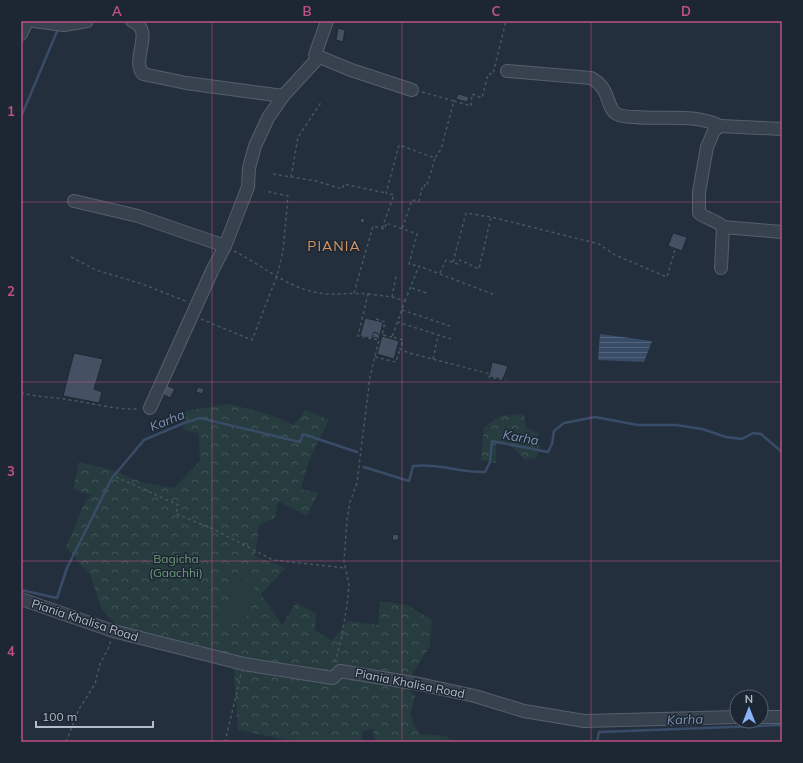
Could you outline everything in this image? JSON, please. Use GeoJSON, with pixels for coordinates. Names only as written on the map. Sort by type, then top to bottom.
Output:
{"type":"FeatureCollection","features":[{"type":"Feature","properties":{"kind":"street"},"geometry":{"type":"LineString","coordinates":[[21,34],[27,21]]}},
{"type":"Feature","properties":{"kind":"street"},"geometry":{"type":"LineString","coordinates":[[34,21],[64,25],[87,21]]}},
{"type":"Feature","properties":{"kind":"street"},"geometry":{"type":"LineString","coordinates":[[132,21],[139,25],[142,30],[143,37],[139,62],[143,74],[186,83],[283,96]]}},
{"type":"Feature","properties":{"kind":"street"},"geometry":{"type":"LineString","coordinates":[[326,21],[315,55],[351,70],[412,90]]}},
{"type":"Feature","properties":{"kind":"street"},"geometry":{"type":"LineString","coordinates":[[150,408],[197,303],[225,246],[248,187],[249,168],[255,146],[268,118],[283,96],[319,57]]}},
{"type":"Feature","properties":{"kind":"street"},"geometry":{"type":"LineString","coordinates":[[507,71],[591,78],[599,82],[606,90],[615,114],[642,118],[703,119],[720,126],[782,129]]}},
{"type":"Feature","properties":{"kind":"street"},"geometry":{"type":"LineString","coordinates":[[720,126],[714,131],[707,147],[698,206],[699,213],[704,218],[719,223],[723,227],[782,232]]}},
{"type":"Feature","properties":{"kind":"street"},"geometry":{"type":"LineString","coordinates":[[74,201],[138,216],[225,246]]}},
{"type":"Feature","properties":{"kind":"street"},"geometry":{"type":"LineString","coordinates":[[721,268],[723,227]]}},
{"type":"Feature","properties":{"kind":"street","name":"Piania Khalisa Road"},"geometry":{"type":"LineString","coordinates":[[21,599],[113,631],[244,664],[319,677],[333,678],[340,671],[372,675],[475,696],[524,711],[547,716],[584,721],[729,717]]}},
{"type":"Feature","properties":{"kind":"street"},"geometry":{"type":"LineString","coordinates":[[769,717],[782,717]]}},
{"type":"Feature","properties":{"kind":"path"},"geometry":{"type":"LineString","coordinates":[[412,90],[471,106],[472,94],[482,98],[488,74],[493,74],[506,21]]}},
{"type":"Feature","properties":{"kind":"path"},"geometry":{"type":"LineString","coordinates":[[291,177],[298,137],[322,101]]}},
{"type":"Feature","properties":{"kind":"path"},"geometry":{"type":"LineString","coordinates":[[402,229],[412,200],[419,201],[422,188],[424,189],[425,184],[427,185],[435,158],[441,149],[454,101]]}},
{"type":"Feature","properties":{"kind":"path"},"geometry":{"type":"LineString","coordinates":[[386,193],[399,145],[435,158]]}},
{"type":"Feature","properties":{"kind":"path"},"geometry":{"type":"LineString","coordinates":[[273,174],[316,181],[342,189],[344,184],[394,195],[382,228]]}},
{"type":"Feature","properties":{"kind":"path"},"geometry":{"type":"LineString","coordinates":[[192,316],[252,340],[277,276],[283,251],[288,196],[265,191]]}},
{"type":"Feature","properties":{"kind":"path"},"geometry":{"type":"LineString","coordinates":[[453,262],[466,213],[491,217],[599,244],[615,255],[667,277],[675,249]]}},
{"type":"Feature","properties":{"kind":"path"},"geometry":{"type":"LineString","coordinates":[[440,273],[446,260],[458,264],[460,260],[479,269],[491,217]]}},
{"type":"Feature","properties":{"kind":"path"},"geometry":{"type":"LineString","coordinates":[[354,292],[373,226],[385,229],[386,223],[417,234],[409,264],[440,273],[454,281],[495,295]]}},
{"type":"Feature","properties":{"kind":"path"},"geometry":{"type":"LineString","coordinates":[[225,246],[253,260],[289,284],[318,293],[334,294],[354,292],[392,297],[405,301]]}},
{"type":"Feature","properties":{"kind":"path"},"geometry":{"type":"LineString","coordinates":[[71,257],[96,270],[142,284],[187,302],[197,303]]}},
{"type":"Feature","properties":{"kind":"path"},"geometry":{"type":"LineString","coordinates":[[392,337],[405,301],[412,288],[419,266]]}},
{"type":"Feature","properties":{"kind":"path"},"geometry":{"type":"LineString","coordinates":[[392,297],[396,276]]}},
{"type":"Feature","properties":{"kind":"path"},"geometry":{"type":"LineString","coordinates":[[412,288],[429,294]]}},
{"type":"Feature","properties":{"kind":"path"},"geometry":{"type":"LineString","coordinates":[[333,678],[345,623],[349,585],[344,561],[347,520],[350,502],[357,483],[370,377],[379,340],[358,336],[368,294]]}},
{"type":"Feature","properties":{"kind":"path"},"geometry":{"type":"LineString","coordinates":[[402,310],[450,326]]}},
{"type":"Feature","properties":{"kind":"path"},"geometry":{"type":"LineString","coordinates":[[375,357],[396,362],[403,340],[382,334],[385,322],[376,319]]}},
{"type":"Feature","properties":{"kind":"path"},"geometry":{"type":"LineString","coordinates":[[397,322],[451,339]]}},
{"type":"Feature","properties":{"kind":"path"},"geometry":{"type":"LineString","coordinates":[[433,359],[438,336]]}},
{"type":"Feature","properties":{"kind":"path"},"geometry":{"type":"LineString","coordinates":[[400,349],[490,374],[489,377],[506,380]]}},
{"type":"Feature","properties":{"kind":"path"},"geometry":{"type":"LineString","coordinates":[[21,393],[43,398],[70,400],[112,408],[150,408]]}},
{"type":"Feature","properties":{"kind":"path"},"geometry":{"type":"LineString","coordinates":[[116,477],[178,505],[176,514],[211,528],[273,560],[345,568]]}},
{"type":"Feature","properties":{"kind":"path"},"geometry":{"type":"LineString","coordinates":[[66,742],[79,709],[95,684],[100,664],[109,647],[113,631]]}},
{"type":"Feature","properties":{"kind":"path"},"geometry":{"type":"LineString","coordinates":[[225,742],[244,664]]}},
{"type":"Feature","properties":{"kind":"green space","name":"Bagicha (Gaachhi)"},"geometry":{"type":"Polygon","coordinates":[[[229,404],[271,415],[294,425],[305,410],[329,420],[309,460],[301,489],[318,493],[307,516],[278,501],[275,518],[259,525],[255,556],[286,568],[261,594],[282,625],[296,603],[316,613],[315,630],[332,641],[348,621],[378,625],[380,601],[407,605],[432,620],[430,646],[404,687],[415,696],[410,715],[419,734],[446,736],[452,742],[376,742],[372,729],[362,731],[363,742],[298,742],[238,730],[233,658],[121,631],[101,608],[91,576],[66,547],[85,502],[91,495],[73,489],[79,462],[109,469],[141,482],[174,488],[200,461],[199,433],[183,430],[185,411],[229,404]]]}},
{"type":"Feature","properties":{"kind":"green space"},"geometry":{"type":"Polygon","coordinates":[[[524,414],[526,428],[538,432],[540,449],[536,458],[525,460],[507,442],[496,444],[496,463],[481,460],[484,427],[500,416],[524,414]]]}},
{"type":"Feature","properties":{"kind":"green space"},"geometry":{"type":"Polygon","coordinates":[[[237,577],[256,582],[245,625],[221,619],[237,577]]]}},
{"type":"Feature","properties":{"kind":"water"},"geometry":{"type":"Polygon","coordinates":[[[600,334],[652,341],[644,362],[598,360],[600,334]]]}},
{"type":"Feature","properties":{"kind":"building"},"geometry":{"type":"Polygon","coordinates":[[[338,28],[345,30],[343,42],[336,40],[338,28]]]}},
{"type":"Feature","properties":{"kind":"building"},"geometry":{"type":"Polygon","coordinates":[[[458,94],[469,97],[467,102],[456,99],[458,94]]]}},
{"type":"Feature","properties":{"kind":"building"},"geometry":{"type":"Polygon","coordinates":[[[361,218],[365,219],[364,223],[360,222],[361,218]]]}},
{"type":"Feature","properties":{"kind":"building"},"geometry":{"type":"Polygon","coordinates":[[[673,233],[687,237],[682,251],[668,246],[673,233]]]}},
{"type":"Feature","properties":{"kind":"building"},"geometry":{"type":"Polygon","coordinates":[[[365,318],[383,322],[379,340],[360,336],[365,318]]]}},
{"type":"Feature","properties":{"kind":"building"},"geometry":{"type":"Polygon","coordinates":[[[374,332],[379,334],[380,339],[372,337],[374,332]]]}},
{"type":"Feature","properties":{"kind":"building"},"geometry":{"type":"Polygon","coordinates":[[[382,336],[399,341],[394,359],[377,354],[382,336]]]}},
{"type":"Feature","properties":{"kind":"building"},"geometry":{"type":"Polygon","coordinates":[[[74,353],[103,359],[94,389],[102,392],[99,403],[63,396],[74,353]]]}},
{"type":"Feature","properties":{"kind":"building"},"geometry":{"type":"Polygon","coordinates":[[[492,362],[508,366],[503,379],[489,377],[492,362]]]}},
{"type":"Feature","properties":{"kind":"building"},"geometry":{"type":"Polygon","coordinates":[[[164,384],[175,389],[170,398],[159,392],[164,384]]]}},
{"type":"Feature","properties":{"kind":"building"},"geometry":{"type":"Polygon","coordinates":[[[198,387],[204,389],[202,394],[196,392],[198,387]]]}},
{"type":"Feature","properties":{"kind":"building"},"geometry":{"type":"Polygon","coordinates":[[[393,534],[399,535],[398,540],[392,540],[393,534]]]}},
{"type":"Feature","properties":{"kind":"waterway"},"geometry":{"type":"LineString","coordinates":[[21,117],[58,29]]}},
{"type":"Feature","properties":{"kind":"waterway","name":"Karha"},"geometry":{"type":"LineString","coordinates":[[364,467],[409,481],[413,466],[422,465],[485,472],[490,462],[492,441],[548,452],[552,444],[554,431],[564,423],[595,417],[638,425],[676,425],[702,429],[726,437],[742,439],[753,433],[761,434],[782,452]]}},
{"type":"Feature","properties":{"kind":"waterway","name":"Karha"},"geometry":{"type":"LineString","coordinates":[[21,590],[57,598],[67,568],[112,478],[144,440],[184,423],[200,418],[300,442],[303,434],[357,452]]}},
{"type":"Feature","properties":{"kind":"waterway","name":"Karha"},"geometry":{"type":"LineString","coordinates":[[597,742],[599,732],[782,725]]}},
{"type":"Feature","properties":{"kind":"district","name":"PIANIA"},"geometry":{"type":"Point","coordinates":[334,246]}}]}
